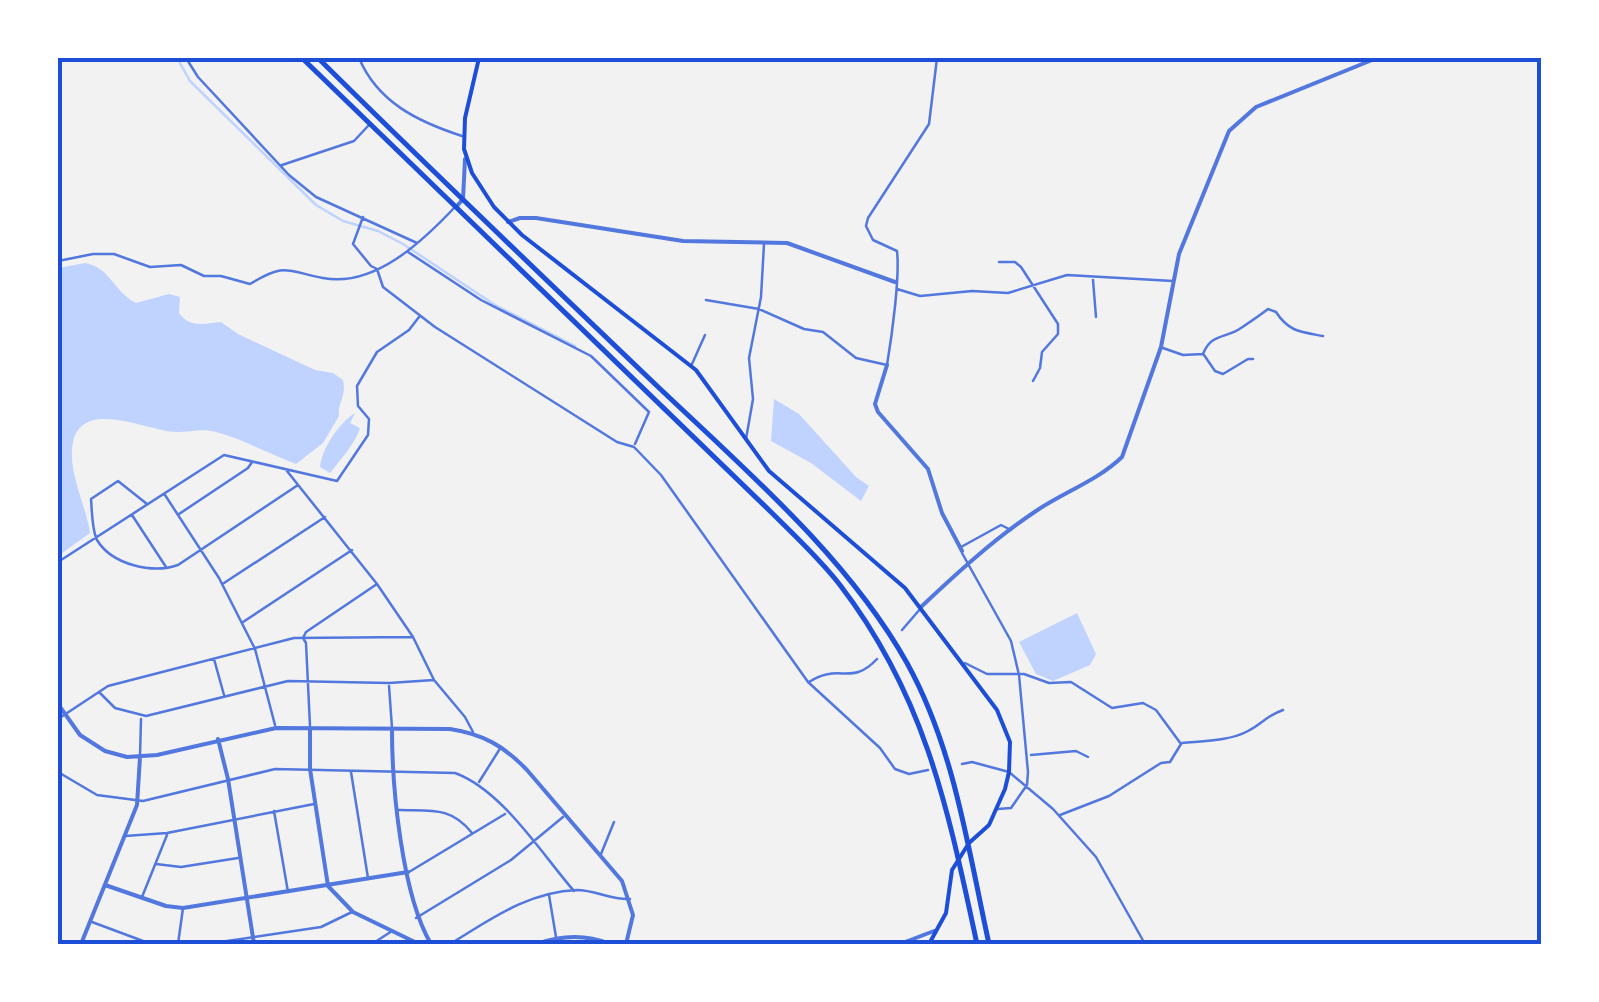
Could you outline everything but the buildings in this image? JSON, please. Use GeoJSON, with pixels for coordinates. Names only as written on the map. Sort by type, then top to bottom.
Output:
{"type":"FeatureCollection","features":[{"type":"Feature","properties":{"kind":"highway"},"geometry":{"type":"LineString","coordinates":[[302,58],[772,513],[837,581],[902,682],[931,752],[977,944]]}},
{"type":"Feature","properties":{"kind":"highway"},"geometry":{"type":"LineString","coordinates":[[318,58],[769,494],[846,576],[908,664],[949,762],[989,944]]}},
{"type":"Feature","properties":{"kind":"main road"},"geometry":{"type":"LineString","coordinates":[[479,58],[462,136],[465,159],[482,190],[508,222],[691,366],[786,488],[897,580],[921,607],[1002,720],[1010,742],[1009,772],[998,810],[969,844],[949,878],[946,913],[929,944]]}},
{"type":"Feature","properties":{"kind":"street"},"geometry":{"type":"LineString","coordinates":[[186,58],[198,77],[280,166],[316,197],[417,243]]}},
{"type":"Feature","properties":{"kind":"street"},"geometry":{"type":"LineString","coordinates":[[359,58],[376,85],[403,110],[431,126],[462,136]]}},
{"type":"Feature","properties":{"kind":"street"},"geometry":{"type":"LineString","coordinates":[[937,58],[928,124],[866,226],[873,240],[896,251],[898,289],[875,404],[928,469],[942,513],[1010,641],[1019,675],[1029,755],[1027,784],[1011,808],[998,810]]}},
{"type":"Feature","properties":{"kind":"street"},"geometry":{"type":"LineString","coordinates":[[902,630],[962,568],[1037,510],[1122,457],[1161,347],[1179,254],[1228,131],[1256,107],[1362,60],[1376,58]]}},
{"type":"Feature","properties":{"kind":"street"},"geometry":{"type":"LineString","coordinates":[[280,166],[354,141],[370,124]]}},
{"type":"Feature","properties":{"kind":"street"},"geometry":{"type":"LineString","coordinates":[[58,261],[114,254],[150,267],[181,265],[198,274],[250,284],[271,271],[296,268],[324,278],[352,278],[407,251],[463,199],[465,159]]}},
{"type":"Feature","properties":{"kind":"street"},"geometry":{"type":"LineString","coordinates":[[363,217],[353,244],[377,269],[383,286],[418,314],[616,442],[634,446],[662,475],[808,682],[880,748],[895,769],[909,774],[928,770]]}},
{"type":"Feature","properties":{"kind":"street"},"geometry":{"type":"LineString","coordinates":[[508,222],[536,218],[683,241],[787,242],[896,282]]}},
{"type":"Feature","properties":{"kind":"street"},"geometry":{"type":"LineString","coordinates":[[746,440],[753,399],[749,358],[759,309],[764,242]]}},
{"type":"Feature","properties":{"kind":"street"},"geometry":{"type":"LineString","coordinates":[[407,251],[480,300],[592,356],[649,412],[634,446]]}},
{"type":"Feature","properties":{"kind":"street"},"geometry":{"type":"LineString","coordinates":[[999,262],[1015,262],[1058,324],[1058,334],[1042,352],[1033,381]]}},
{"type":"Feature","properties":{"kind":"street"},"geometry":{"type":"LineString","coordinates":[[898,289],[920,296],[972,291],[992,294],[1067,276],[1174,280]]}},
{"type":"Feature","properties":{"kind":"street"},"geometry":{"type":"LineString","coordinates":[[1093,278],[1096,317]]}},
{"type":"Feature","properties":{"kind":"street"},"geometry":{"type":"LineString","coordinates":[[706,300],[759,309],[804,329],[824,332],[856,358],[886,364]]}},
{"type":"Feature","properties":{"kind":"street"},"geometry":{"type":"LineString","coordinates":[[1203,354],[1215,337],[1238,332],[1268,310],[1276,312],[1293,331],[1324,336]]}},
{"type":"Feature","properties":{"kind":"street"},"geometry":{"type":"LineString","coordinates":[[58,562],[224,455],[337,481],[368,434],[369,420],[358,406],[357,386],[377,352],[409,330],[420,318],[418,314]]}},
{"type":"Feature","properties":{"kind":"street"},"geometry":{"type":"LineString","coordinates":[[691,366],[705,335]]}},
{"type":"Feature","properties":{"kind":"street"},"geometry":{"type":"LineString","coordinates":[[1161,347],[1183,355],[1203,354]]}},
{"type":"Feature","properties":{"kind":"street"},"geometry":{"type":"LineString","coordinates":[[1203,354],[1214,371],[1223,374],[1254,359]]}},
{"type":"Feature","properties":{"kind":"street"},"geometry":{"type":"LineString","coordinates":[[177,514],[252,462]]}},
{"type":"Feature","properties":{"kind":"street"},"geometry":{"type":"LineString","coordinates":[[286,470],[377,584],[413,637],[434,680],[473,732]]}},
{"type":"Feature","properties":{"kind":"street"},"geometry":{"type":"LineString","coordinates":[[148,504],[118,481],[91,499],[96,537],[121,561],[157,570],[200,550],[298,485]]}},
{"type":"Feature","properties":{"kind":"street"},"geometry":{"type":"LineString","coordinates":[[164,494],[222,584],[242,623],[254,649],[276,728]]}},
{"type":"Feature","properties":{"kind":"street"},"geometry":{"type":"LineString","coordinates":[[131,514],[166,568]]}},
{"type":"Feature","properties":{"kind":"street"},"geometry":{"type":"LineString","coordinates":[[222,584],[325,518]]}},
{"type":"Feature","properties":{"kind":"street"},"geometry":{"type":"LineString","coordinates":[[960,550],[1001,525],[1011,530]]}},
{"type":"Feature","properties":{"kind":"street"},"geometry":{"type":"LineString","coordinates":[[242,623],[352,550]]}},
{"type":"Feature","properties":{"kind":"street"},"geometry":{"type":"LineString","coordinates":[[302,638],[377,584]]}},
{"type":"Feature","properties":{"kind":"street"},"geometry":{"type":"LineString","coordinates":[[58,719],[108,686],[254,649],[302,638],[413,637]]}},
{"type":"Feature","properties":{"kind":"street"},"geometry":{"type":"LineString","coordinates":[[302,638],[306,643],[310,769],[328,886],[354,912],[418,944]]}},
{"type":"Feature","properties":{"kind":"street"},"geometry":{"type":"LineString","coordinates":[[214,659],[224,696]]}},
{"type":"Feature","properties":{"kind":"street"},"geometry":{"type":"LineString","coordinates":[[808,682],[830,671],[850,675],[864,672],[878,660]]}},
{"type":"Feature","properties":{"kind":"street"},"geometry":{"type":"LineString","coordinates":[[963,662],[986,674],[1071,682],[1112,708],[1143,702],[1181,744]]}},
{"type":"Feature","properties":{"kind":"street"},"geometry":{"type":"LineString","coordinates":[[99,692],[115,708],[141,716],[288,681],[434,680]]}},
{"type":"Feature","properties":{"kind":"street"},"geometry":{"type":"LineString","coordinates":[[389,683],[392,772],[416,918],[430,944]]}},
{"type":"Feature","properties":{"kind":"street"},"geometry":{"type":"LineString","coordinates":[[58,704],[80,734],[93,744],[105,751],[140,757],[276,728],[473,732],[501,747],[527,770],[622,881],[633,916],[626,944]]}},
{"type":"Feature","properties":{"kind":"street"},"geometry":{"type":"LineString","coordinates":[[1181,744],[1235,736],[1250,731],[1265,716],[1284,710]]}},
{"type":"Feature","properties":{"kind":"street"},"geometry":{"type":"LineString","coordinates":[[81,944],[138,800],[141,716]]}},
{"type":"Feature","properties":{"kind":"street"},"geometry":{"type":"LineString","coordinates":[[218,739],[254,941]]}},
{"type":"Feature","properties":{"kind":"street"},"geometry":{"type":"LineString","coordinates":[[1060,815],[1109,796],[1162,763],[1170,762],[1181,744]]}},
{"type":"Feature","properties":{"kind":"street"},"geometry":{"type":"LineString","coordinates":[[478,783],[501,747]]}},
{"type":"Feature","properties":{"kind":"street"},"geometry":{"type":"LineString","coordinates":[[1029,755],[1076,751],[1088,757]]}},
{"type":"Feature","properties":{"kind":"street"},"geometry":{"type":"LineString","coordinates":[[962,764],[972,762],[1009,772],[1060,815],[1096,857],[1145,944]]}},
{"type":"Feature","properties":{"kind":"street"},"geometry":{"type":"LineString","coordinates":[[58,772],[97,795],[138,800],[275,769],[455,772],[478,783],[574,890]]}},
{"type":"Feature","properties":{"kind":"street"},"geometry":{"type":"LineString","coordinates":[[351,770],[368,880]]}},
{"type":"Feature","properties":{"kind":"street"},"geometry":{"type":"LineString","coordinates":[[125,836],[167,833],[315,804]]}},
{"type":"Feature","properties":{"kind":"street"},"geometry":{"type":"LineString","coordinates":[[274,810],[288,892]]}},
{"type":"Feature","properties":{"kind":"street"},"geometry":{"type":"LineString","coordinates":[[398,810],[446,812],[460,818],[473,834]]}},
{"type":"Feature","properties":{"kind":"street"},"geometry":{"type":"LineString","coordinates":[[105,885],[182,908],[368,880],[408,872],[507,813]]}},
{"type":"Feature","properties":{"kind":"street"},"geometry":{"type":"LineString","coordinates":[[416,918],[512,860],[566,815]]}},
{"type":"Feature","properties":{"kind":"street"},"geometry":{"type":"LineString","coordinates":[[600,856],[614,822]]}},
{"type":"Feature","properties":{"kind":"street"},"geometry":{"type":"LineString","coordinates":[[142,898],[167,833]]}},
{"type":"Feature","properties":{"kind":"street"},"geometry":{"type":"LineString","coordinates":[[156,864],[181,867],[241,858]]}},
{"type":"Feature","properties":{"kind":"street"},"geometry":{"type":"LineString","coordinates":[[450,944],[512,906],[549,894],[574,890],[630,899]]}},
{"type":"Feature","properties":{"kind":"street"},"geometry":{"type":"LineString","coordinates":[[549,894],[557,938]]}},
{"type":"Feature","properties":{"kind":"street"},"geometry":{"type":"LineString","coordinates":[[178,944],[182,908]]}},
{"type":"Feature","properties":{"kind":"street"},"geometry":{"type":"LineString","coordinates":[[207,944],[254,941],[320,927],[354,912]]}},
{"type":"Feature","properties":{"kind":"street"},"geometry":{"type":"LineString","coordinates":[[90,922],[151,944]]}},
{"type":"Feature","properties":{"kind":"street"},"geometry":{"type":"LineString","coordinates":[[372,944],[392,931]]}},
{"type":"Feature","properties":{"kind":"street"},"geometry":{"type":"LineString","coordinates":[[900,944],[934,931]]}},
{"type":"Feature","properties":{"kind":"street"},"geometry":{"type":"LineString","coordinates":[[537,944],[581,936],[610,944]]}},
{"type":"Feature","properties":{"kind":"water"},"geometry":{"type":"Polygon","coordinates":[[[85,263],[100,269],[136,303],[169,294],[180,297],[179,313],[188,321],[221,322],[238,334],[343,380],[339,416],[323,443],[296,464],[211,431],[177,432],[118,420],[90,421],[79,429],[72,453],[90,533],[58,556],[58,268],[85,263]]]}},
{"type":"Feature","properties":{"kind":"water"},"geometry":{"type":"Polygon","coordinates":[[[774,399],[799,414],[856,477],[869,486],[861,501],[811,463],[771,441],[774,399]]]}},
{"type":"Feature","properties":{"kind":"water"},"geometry":{"type":"Polygon","coordinates":[[[355,413],[350,423],[360,428],[358,434],[330,473],[320,467],[324,452],[337,429],[355,413]]]}},
{"type":"Feature","properties":{"kind":"water"},"geometry":{"type":"Polygon","coordinates":[[[1077,613],[1096,654],[1090,665],[1053,681],[1036,674],[1019,642],[1077,613]]]}},
{"type":"Feature","properties":{"kind":"waterway"},"geometry":{"type":"LineString","coordinates":[[177,58],[190,81],[316,205],[343,221],[378,231],[403,244],[495,305],[575,346]]}}]}
